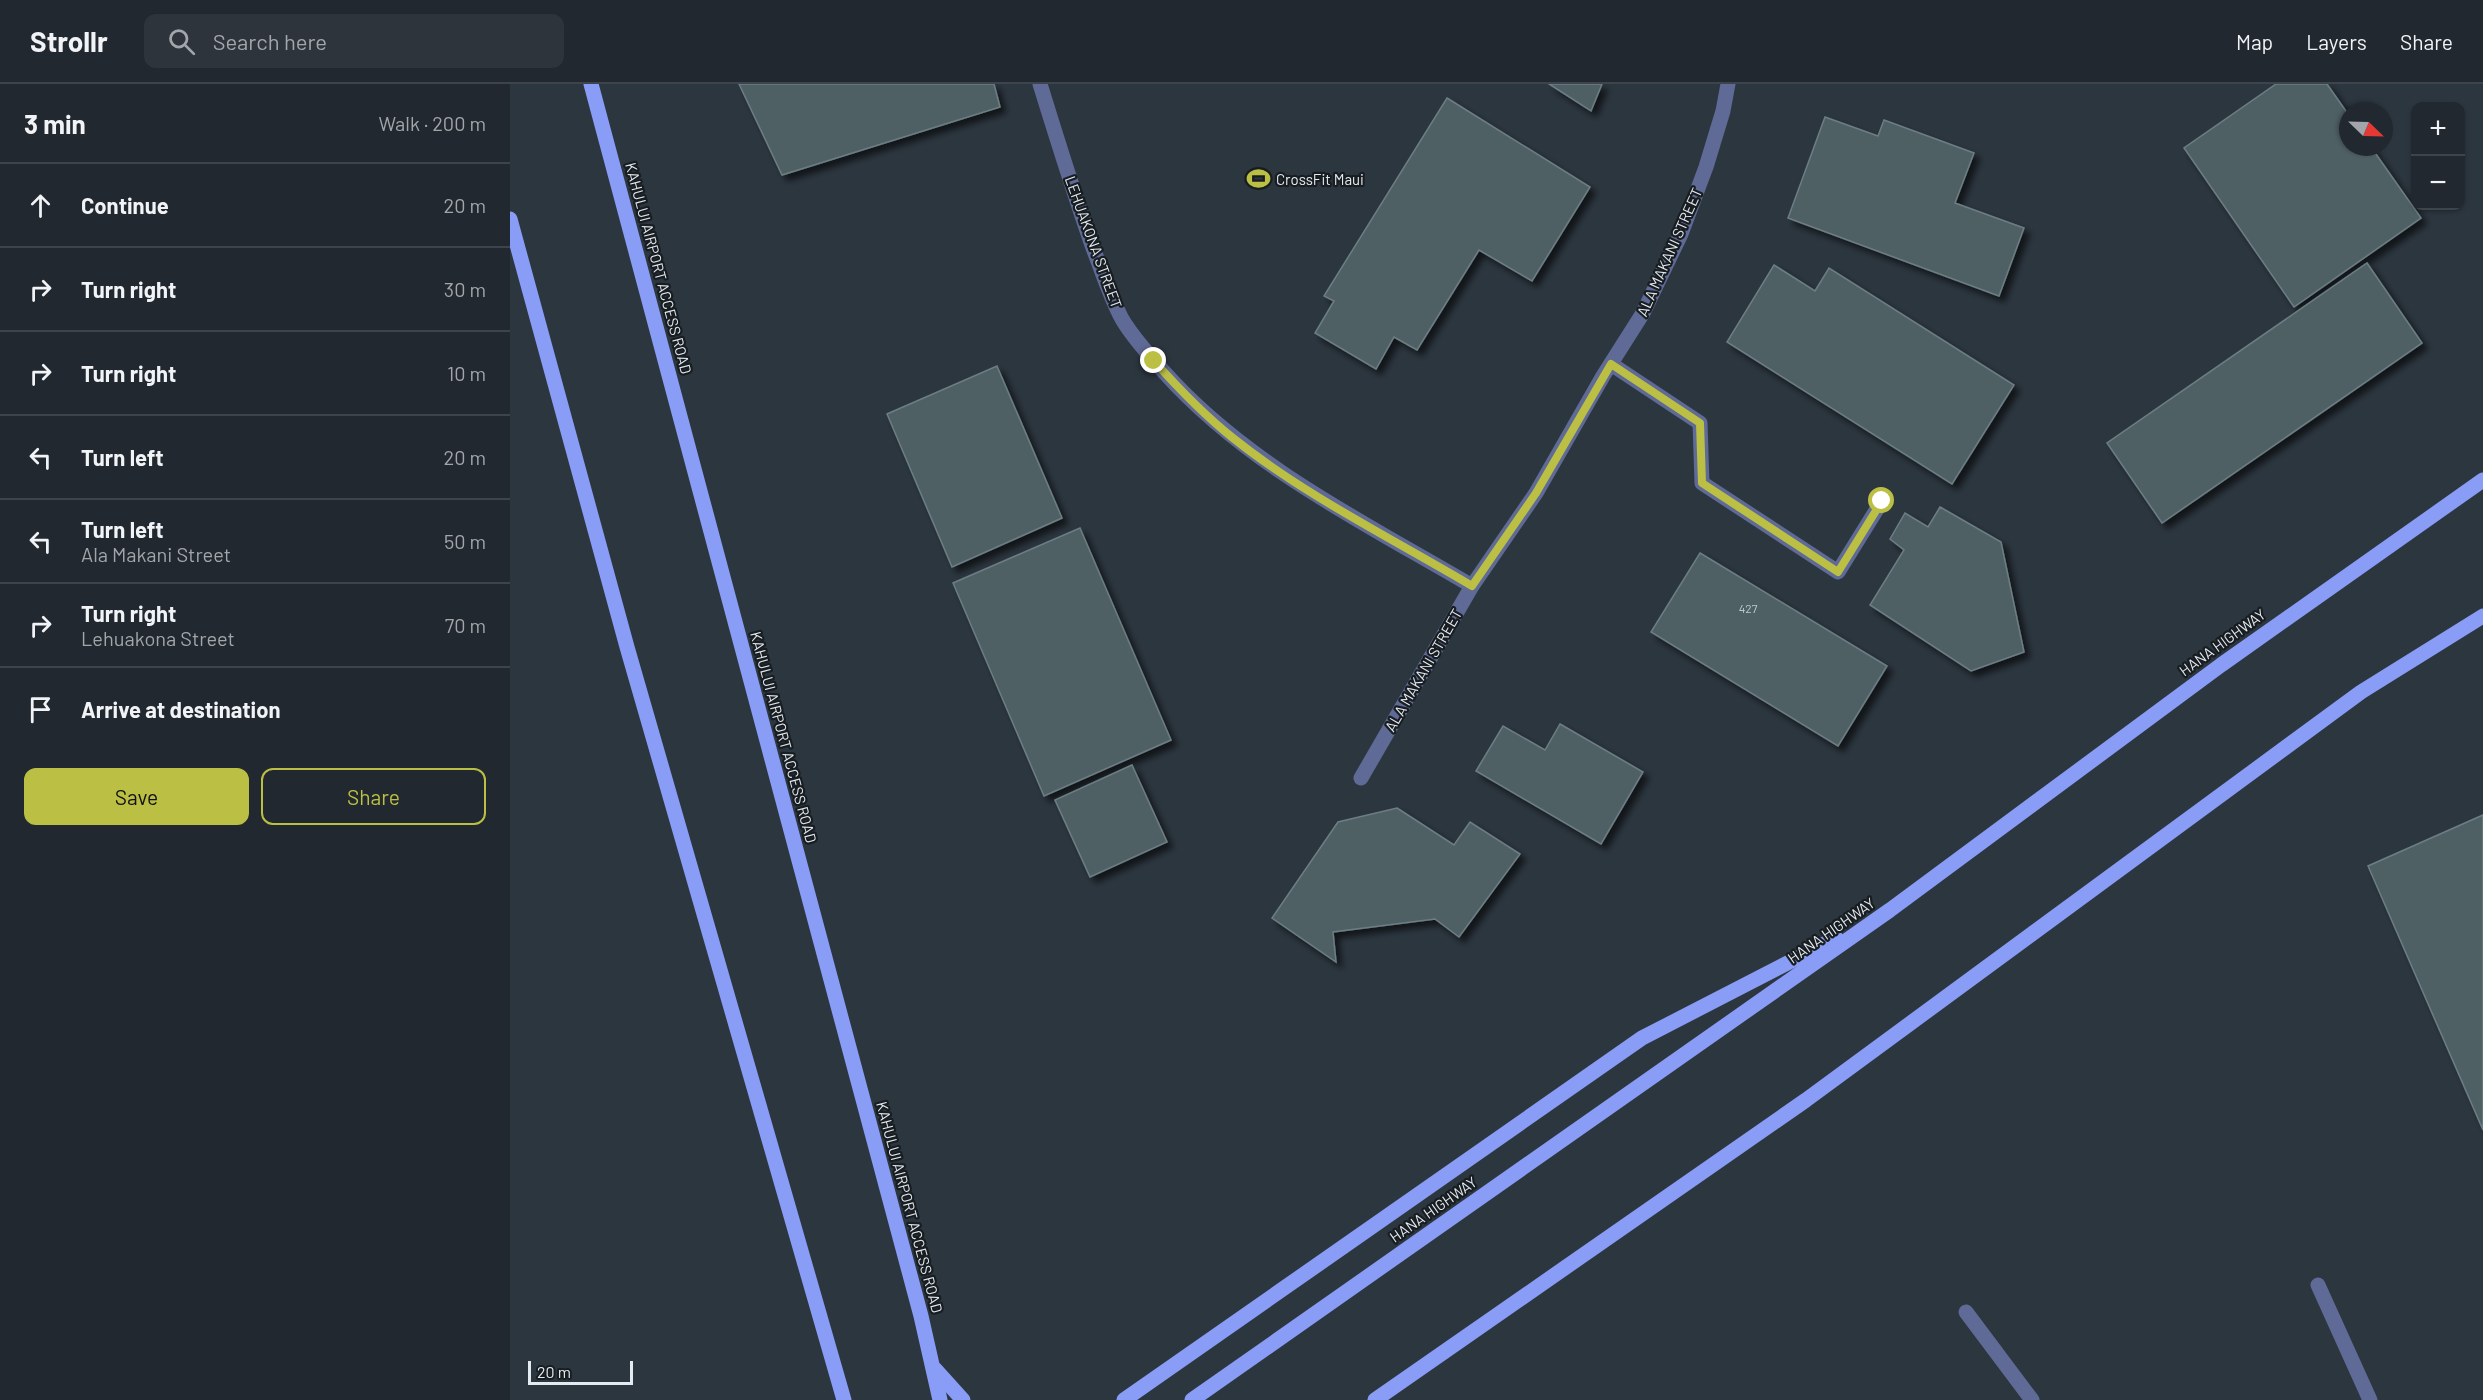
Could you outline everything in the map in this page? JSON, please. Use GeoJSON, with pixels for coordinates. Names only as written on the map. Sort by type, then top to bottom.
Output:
{"type":"FeatureCollection","features":[{"type":"Feature","properties":{"kind":"main road","name":"KAHULUI AIRPORT ACCESS ROAD"},"geometry":{"type":"LineString","coordinates":[[591,84],[921,1316],[940,1400]]}},
{"type":"Feature","properties":{"kind":"main road"},"geometry":{"type":"LineString","coordinates":[[510,219],[627,647],[844,1400]]}},
{"type":"Feature","properties":{"kind":"main road","name":"HANA HIGHWAY"},"geometry":{"type":"LineString","coordinates":[[1192,1400],[1890,910],[2220,665],[2483,480]]}},
{"type":"Feature","properties":{"kind":"main road"},"geometry":{"type":"LineString","coordinates":[[1376,1400],[1806,1100],[2361,692],[2483,616]]}},
{"type":"Feature","properties":{"kind":"main road"},"geometry":{"type":"LineString","coordinates":[[1124,1400],[1642,1038],[1890,910]]}},
{"type":"Feature","properties":{"kind":"main road"},"geometry":{"type":"LineString","coordinates":[[921,1316],[935,1369],[963,1400]]}},
{"type":"Feature","properties":{"kind":"street","name":"LEHUAKONA STREET"},"geometry":{"type":"LineString","coordinates":[[1040,84],[1105,280],[1123,320],[1154,361],[1185,395],[1226,431],[1277,469],[1472,586]]}},
{"type":"Feature","properties":{"kind":"street","name":"ALA MAKANI STREET"},"geometry":{"type":"LineString","coordinates":[[1361,778],[1472,586],[1536,493],[1643,313],[1681,234],[1706,168],[1723,111],[1728,84]]}},
{"type":"Feature","properties":{"kind":"street"},"geometry":{"type":"LineString","coordinates":[[1611,364],[1700,423],[1702,483],[1838,572],[1882,501]]}},
{"type":"Feature","properties":{"kind":"street"},"geometry":{"type":"LineString","coordinates":[[2318,1285],[2370,1400]]}},
{"type":"Feature","properties":{"kind":"street"},"geometry":{"type":"LineString","coordinates":[[1966,1312],[2032,1400]]}},
{"type":"Feature","properties":{"kind":"building"},"geometry":{"type":"Polygon","coordinates":[[[739,84],[994,84],[1000,107],[782,175],[739,84]]]}},
{"type":"Feature","properties":{"kind":"building"},"geometry":{"type":"Polygon","coordinates":[[[1549,84],[1602,84],[1591,111],[1549,84]]]}},
{"type":"Feature","properties":{"kind":"building"},"geometry":{"type":"Polygon","coordinates":[[[2276,84],[2327,84],[2340,102],[2339,156],[2377,156],[2411,204],[2411,210],[2415,210],[2421,218],[2294,307],[2184,148],[2276,84]]]}},
{"type":"Feature","properties":{"kind":"building"},"geometry":{"type":"Polygon","coordinates":[[[1447,98],[1590,187],[1532,281],[1479,250],[1417,350],[1394,337],[1376,369],[1315,333],[1334,301],[1324,296],[1447,98]]]}},
{"type":"Feature","properties":{"kind":"building"},"geometry":{"type":"Polygon","coordinates":[[[1825,117],[1878,136],[1884,120],[1974,153],[1955,203],[2024,228],[1999,296],[1788,218],[1825,117]]]}},
{"type":"Feature","properties":{"kind":"building"},"geometry":{"type":"Polygon","coordinates":[[[2367,263],[2422,343],[2162,523],[2107,443],[2367,263]]]}},
{"type":"Feature","properties":{"kind":"building"},"geometry":{"type":"Polygon","coordinates":[[[1774,265],[1815,291],[1829,268],[2014,385],[1952,484],[1727,342],[1774,265]]]}},
{"type":"Feature","properties":{"kind":"building"},"geometry":{"type":"Polygon","coordinates":[[[997,366],[1062,518],[952,567],[887,414],[997,366]]]}},
{"type":"Feature","properties":{"kind":"building"},"geometry":{"type":"Polygon","coordinates":[[[1940,507],[2001,542],[2024,652],[1971,671],[1870,605],[1904,550],[1890,539],[1905,513],[1928,527],[1940,507]]]}},
{"type":"Feature","properties":{"kind":"building"},"geometry":{"type":"Polygon","coordinates":[[[1080,528],[1171,740],[1044,796],[953,583],[1080,528]]]}},
{"type":"Feature","properties":{"kind":"building"},"geometry":{"type":"Polygon","coordinates":[[[1700,553],[1887,666],[1838,746],[1651,632],[1700,553]]]}},
{"type":"Feature","properties":{"kind":"building"},"geometry":{"type":"Polygon","coordinates":[[[1560,724],[1643,772],[1601,844],[1476,771],[1503,726],[1545,750],[1560,724]]]}},
{"type":"Feature","properties":{"kind":"building"},"geometry":{"type":"Polygon","coordinates":[[[1132,765],[1167,842],[1090,877],[1055,800],[1132,765]]]}},
{"type":"Feature","properties":{"kind":"building"},"geometry":{"type":"Polygon","coordinates":[[[1397,808],[1454,845],[1470,822],[1520,854],[1459,937],[1435,919],[1333,932],[1336,962],[1272,918],[1338,822],[1397,808]]]}},
{"type":"Feature","properties":{"kind":"building"},"geometry":{"type":"Polygon","coordinates":[[[2483,815],[2483,1130],[2368,866],[2483,815]]]}},
{"type":"Feature","properties":{"kind":"place","name":"CrossFit Maui"},"geometry":{"type":"Point","coordinates":[1258,179]}},
{"type":"Feature","properties":{"kind":"route"},"geometry":{"type":"LineString","coordinates":[[1154,361],[1185,395],[1234,438],[1294,481],[1472,586],[1536,493],[1611,364],[1700,423],[1702,483],[1838,572],[1882,501]]}}]}
